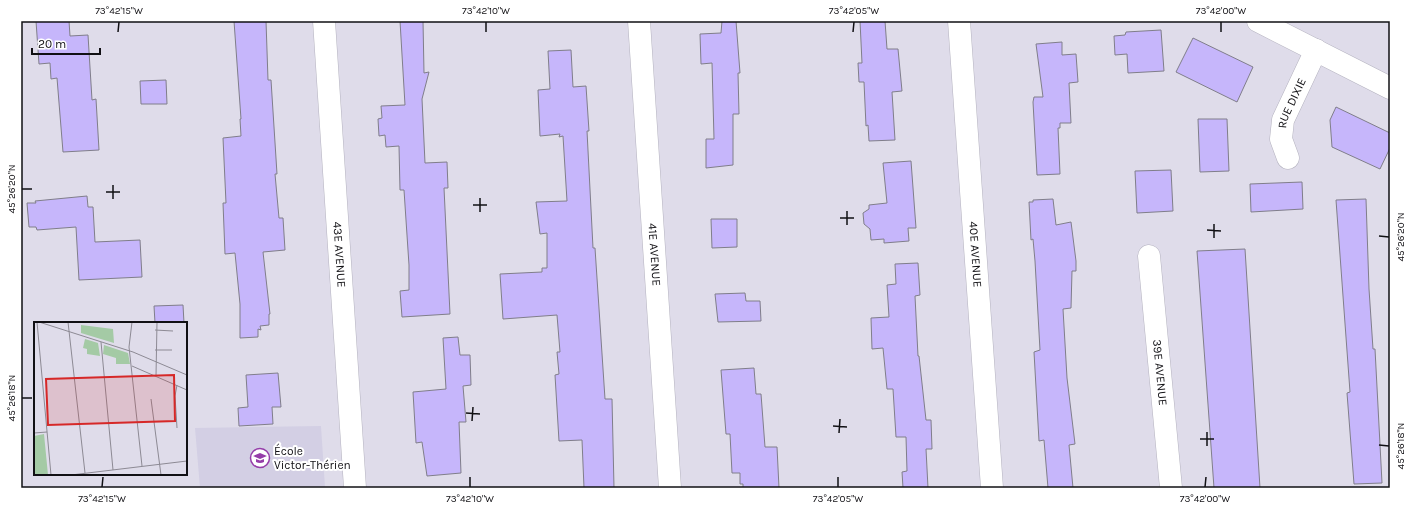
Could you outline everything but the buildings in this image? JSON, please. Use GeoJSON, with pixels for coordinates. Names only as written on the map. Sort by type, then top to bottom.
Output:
{"type":"FeatureCollection","features":[{"type":"Feature","properties":{"kind":"street","name":"43E AVENUE"},"geometry":{"type":"LineString","coordinates":[[324,21],[355,488]]}},
{"type":"Feature","properties":{"kind":"street","name":"41E AVENUE"},"geometry":{"type":"LineString","coordinates":[[639,21],[670,488]]}},
{"type":"Feature","properties":{"kind":"street","name":"40E AVENUE"},"geometry":{"type":"LineString","coordinates":[[960,21],[992,488]]}},
{"type":"Feature","properties":{"kind":"street"},"geometry":{"type":"LineString","coordinates":[[1258,21],[1390,88]]}},
{"type":"Feature","properties":{"kind":"street","name":"RUE DIXIE"},"geometry":{"type":"LineString","coordinates":[[1288,158],[1281,139],[1283,120],[1316,50]]}},
{"type":"Feature","properties":{"kind":"street","name":"39E AVENUE"},"geometry":{"type":"LineString","coordinates":[[1149,256],[1171,488]]}},
{"type":"Feature","properties":{"kind":"shaded area","name":"École Victor-Thérien"},"geometry":{"type":"Polygon","coordinates":[[[321,426],[325,488],[200,488],[195,428],[321,426]]]}},
{"type":"Feature","properties":{"kind":"place","name":"École Victor-Thérien"},"geometry":{"type":"Point","coordinates":[260,458]}}]}
